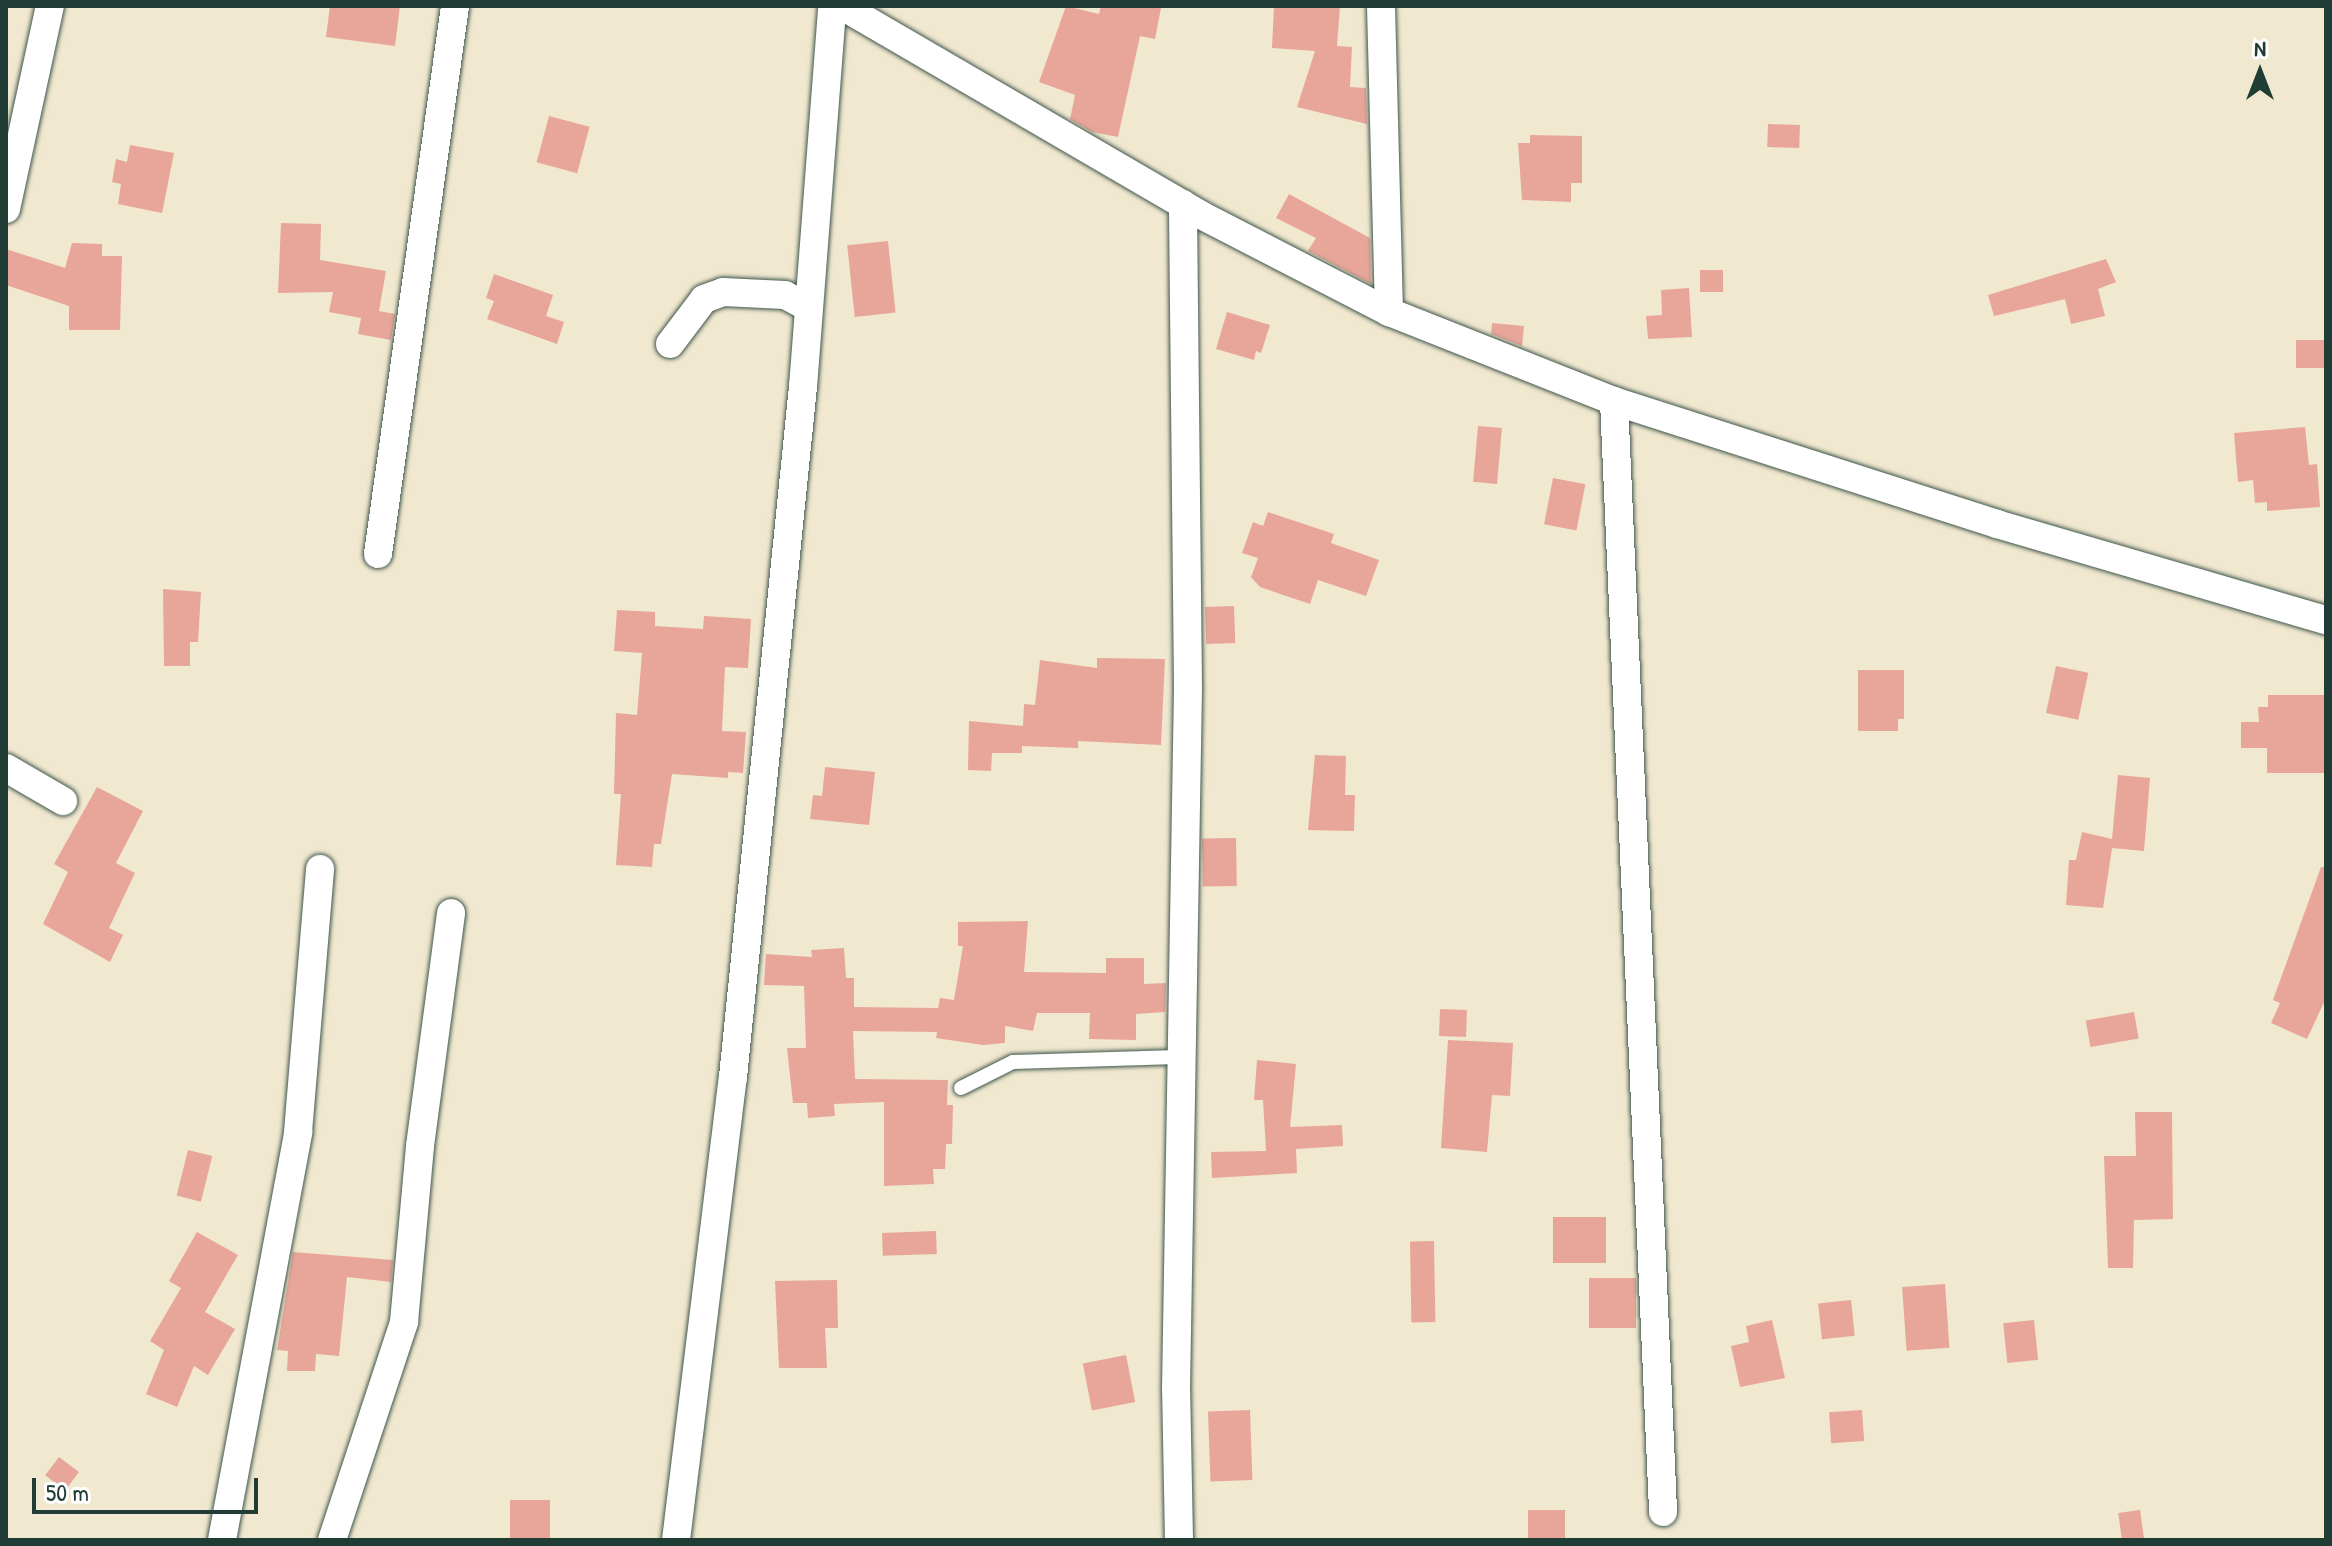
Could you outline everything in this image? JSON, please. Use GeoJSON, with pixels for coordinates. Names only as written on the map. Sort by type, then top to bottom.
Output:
{"type":"FeatureCollection","features":[{"type":"Feature","properties":{"kind":"street"},"geometry":{"type":"LineString","coordinates":[[6,209],[17,112],[50,6]]}},
{"type":"Feature","properties":{"kind":"street"},"geometry":{"type":"LineString","coordinates":[[378,554],[455,6]]}},
{"type":"Feature","properties":{"kind":"street"},"geometry":{"type":"LineString","coordinates":[[676,1540],[733,1077],[809,308],[832,6]]}},
{"type":"Feature","properties":{"kind":"street"},"geometry":{"type":"LineString","coordinates":[[842,6],[882,18],[1183,204],[1389,312],[1614,401],[1997,524],[2326,620]]}},
{"type":"Feature","properties":{"kind":"street"},"geometry":{"type":"LineString","coordinates":[[1381,6],[1389,312]]}},
{"type":"Feature","properties":{"kind":"street"},"geometry":{"type":"LineString","coordinates":[[1179,1540],[1176,1389],[1186,1057],[1183,204]]}},
{"type":"Feature","properties":{"kind":"street"},"geometry":{"type":"LineString","coordinates":[[670,344],[704,299],[723,292],[785,295],[809,308]]}},
{"type":"Feature","properties":{"kind":"street"},"geometry":{"type":"LineString","coordinates":[[1614,401],[1663,1512]]}},
{"type":"Feature","properties":{"kind":"street"},"geometry":{"type":"LineString","coordinates":[[6,768],[63,801]]}},
{"type":"Feature","properties":{"kind":"street"},"geometry":{"type":"LineString","coordinates":[[222,1540],[298,1132],[320,869]]}},
{"type":"Feature","properties":{"kind":"street"},"geometry":{"type":"LineString","coordinates":[[332,1540],[404,1322],[420,1146],[451,913]]}},
{"type":"Feature","properties":{"kind":"lane"},"geometry":{"type":"LineString","coordinates":[[961,1088],[1013,1062],[1186,1057]]}},
{"type":"Feature","properties":{"kind":"building"},"geometry":{"type":"Polygon","coordinates":[[[330,6],[400,6],[395,46],[326,37],[330,6]]]}},
{"type":"Feature","properties":{"kind":"building"},"geometry":{"type":"Polygon","coordinates":[[[1066,6],[1099,14],[1101,6],[1161,8],[1155,39],[1140,36],[1118,137],[1092,132],[1070,119],[1075,95],[1039,82],[1066,6]]]}},
{"type":"Feature","properties":{"kind":"building"},"geometry":{"type":"Polygon","coordinates":[[[1274,6],[1340,6],[1337,46],[1352,47],[1350,87],[1366,88],[1367,124],[1297,107],[1315,51],[1272,48],[1274,6]]]}},
{"type":"Feature","properties":{"kind":"building"},"geometry":{"type":"Polygon","coordinates":[[[549,116],[590,127],[577,173],[537,162],[549,116]]]}},
{"type":"Feature","properties":{"kind":"building"},"geometry":{"type":"Polygon","coordinates":[[[1768,124],[1800,125],[1799,148],[1767,147],[1768,124]]]}},
{"type":"Feature","properties":{"kind":"building"},"geometry":{"type":"Polygon","coordinates":[[[1530,135],[1582,136],[1582,183],[1571,183],[1571,202],[1522,200],[1518,143],[1530,143],[1530,135]]]}},
{"type":"Feature","properties":{"kind":"building"},"geometry":{"type":"Polygon","coordinates":[[[130,145],[174,153],[162,213],[118,204],[121,184],[112,182],[116,159],[127,162],[130,145]]]}},
{"type":"Feature","properties":{"kind":"building"},"geometry":{"type":"Polygon","coordinates":[[[1289,194],[1370,238],[1371,284],[1308,251],[1316,238],[1276,218],[1289,194]]]}},
{"type":"Feature","properties":{"kind":"building"},"geometry":{"type":"Polygon","coordinates":[[[281,223],[321,224],[320,260],[386,271],[379,311],[395,314],[391,340],[358,334],[361,318],[329,312],[333,292],[278,293],[281,223]]]}},
{"type":"Feature","properties":{"kind":"building"},"geometry":{"type":"Polygon","coordinates":[[[888,241],[896,313],[855,317],[847,245],[888,241]]]}},
{"type":"Feature","properties":{"kind":"building"},"geometry":{"type":"Polygon","coordinates":[[[72,243],[102,244],[102,256],[122,256],[120,330],[69,330],[69,306],[6,285],[6,249],[65,268],[72,243]]]}},
{"type":"Feature","properties":{"kind":"building"},"geometry":{"type":"Polygon","coordinates":[[[2106,259],[2116,282],[2098,289],[2105,316],[2071,324],[2065,299],[1994,316],[1988,295],[2106,259]]]}},
{"type":"Feature","properties":{"kind":"building"},"geometry":{"type":"Polygon","coordinates":[[[1700,270],[1723,270],[1723,292],[1700,292],[1700,270]]]}},
{"type":"Feature","properties":{"kind":"building"},"geometry":{"type":"Polygon","coordinates":[[[494,274],[553,295],[546,316],[564,322],[557,344],[487,319],[494,301],[486,298],[494,274]]]}},
{"type":"Feature","properties":{"kind":"building"},"geometry":{"type":"Polygon","coordinates":[[[1689,288],[1692,337],[1648,339],[1646,316],[1662,315],[1661,290],[1689,288]]]}},
{"type":"Feature","properties":{"kind":"building"},"geometry":{"type":"Polygon","coordinates":[[[1227,312],[1270,325],[1261,353],[1256,351],[1254,360],[1216,349],[1227,312]]]}},
{"type":"Feature","properties":{"kind":"building"},"geometry":{"type":"Polygon","coordinates":[[[1492,323],[1524,326],[1522,346],[1491,334],[1492,323]]]}},
{"type":"Feature","properties":{"kind":"building"},"geometry":{"type":"Polygon","coordinates":[[[2296,340],[2326,340],[2326,368],[2296,368],[2296,340]]]}},
{"type":"Feature","properties":{"kind":"building"},"geometry":{"type":"Polygon","coordinates":[[[1478,426],[1502,428],[1497,484],[1473,482],[1478,426]]]}},
{"type":"Feature","properties":{"kind":"building"},"geometry":{"type":"Polygon","coordinates":[[[2305,427],[2309,465],[2317,464],[2320,507],[2267,511],[2267,502],[2255,503],[2253,480],[2238,482],[2234,433],[2305,427]]]}},
{"type":"Feature","properties":{"kind":"building"},"geometry":{"type":"Polygon","coordinates":[[[1553,478],[1585,484],[1576,530],[1544,524],[1553,478]]]}},
{"type":"Feature","properties":{"kind":"building"},"geometry":{"type":"Polygon","coordinates":[[[1268,512],[1334,534],[1331,543],[1379,560],[1366,596],[1318,580],[1310,604],[1260,587],[1251,577],[1258,558],[1242,553],[1253,522],[1263,526],[1268,512]]]}},
{"type":"Feature","properties":{"kind":"building"},"geometry":{"type":"Polygon","coordinates":[[[163,589],[201,592],[198,642],[190,642],[190,666],[164,666],[163,589]]]}},
{"type":"Feature","properties":{"kind":"building"},"geometry":{"type":"Polygon","coordinates":[[[1234,606],[1235,643],[1206,644],[1205,607],[1234,606]]]}},
{"type":"Feature","properties":{"kind":"building"},"geometry":{"type":"Polygon","coordinates":[[[617,610],[655,612],[655,626],[703,629],[704,616],[751,619],[748,668],[725,667],[722,731],[746,732],[743,773],[728,772],[728,778],[672,774],[661,844],[654,844],[652,867],[616,865],[621,794],[614,794],[616,713],[637,715],[642,653],[614,651],[617,610]]]}},
{"type":"Feature","properties":{"kind":"building"},"geometry":{"type":"Polygon","coordinates":[[[1097,658],[1165,659],[1161,745],[1078,741],[1078,748],[1022,746],[1022,753],[992,753],[991,771],[968,770],[969,721],[1023,726],[1024,704],[1035,705],[1040,660],[1097,668],[1097,658]]]}},
{"type":"Feature","properties":{"kind":"building"},"geometry":{"type":"Polygon","coordinates":[[[2056,666],[2088,673],[2078,720],[2046,713],[2056,666]]]}},
{"type":"Feature","properties":{"kind":"building"},"geometry":{"type":"Polygon","coordinates":[[[1858,670],[1904,670],[1904,719],[1898,719],[1898,731],[1858,731],[1858,670]]]}},
{"type":"Feature","properties":{"kind":"building"},"geometry":{"type":"Polygon","coordinates":[[[2268,695],[2326,695],[2326,773],[2267,773],[2267,748],[2241,748],[2241,722],[2259,722],[2258,707],[2268,707],[2268,695]]]}},
{"type":"Feature","properties":{"kind":"building"},"geometry":{"type":"Polygon","coordinates":[[[1315,755],[1346,756],[1345,795],[1355,795],[1354,831],[1308,830],[1315,755]]]}},
{"type":"Feature","properties":{"kind":"building"},"geometry":{"type":"Polygon","coordinates":[[[825,767],[875,772],[869,825],[810,819],[813,795],[822,796],[825,767]]]}},
{"type":"Feature","properties":{"kind":"building"},"geometry":{"type":"Polygon","coordinates":[[[2118,775],[2150,778],[2144,851],[2112,848],[2103,908],[2066,905],[2069,860],[2076,860],[2082,832],[2112,839],[2118,775]]]}},
{"type":"Feature","properties":{"kind":"building"},"geometry":{"type":"Polygon","coordinates":[[[97,787],[143,811],[116,863],[135,873],[109,928],[123,935],[110,962],[43,924],[68,872],[54,864],[97,787]]]}},
{"type":"Feature","properties":{"kind":"building"},"geometry":{"type":"Polygon","coordinates":[[[1236,838],[1237,886],[1203,887],[1202,839],[1236,838]]]}},
{"type":"Feature","properties":{"kind":"building"},"geometry":{"type":"Polygon","coordinates":[[[2321,867],[2326,867],[2326,998],[2307,1039],[2271,1023],[2280,1003],[2273,1000],[2321,867]]]}},
{"type":"Feature","properties":{"kind":"building"},"geometry":{"type":"Polygon","coordinates":[[[1028,921],[1024,972],[1106,973],[1106,958],[1144,958],[1144,984],[1166,983],[1165,1012],[1136,1014],[1136,1040],[1089,1039],[1090,1013],[1037,1013],[1033,1031],[1005,1026],[1005,1043],[983,1045],[936,1038],[937,1032],[853,1031],[855,1079],[948,1080],[947,1105],[953,1105],[952,1144],[946,1144],[945,1169],[933,1169],[934,1184],[884,1186],[884,1102],[834,1104],[835,1116],[808,1118],[807,1103],[793,1103],[787,1048],[806,1048],[804,986],[764,985],[766,954],[812,957],[811,950],[844,948],[846,978],[854,978],[854,1007],[938,1008],[940,998],[954,1000],[963,946],[958,946],[958,922],[1028,921]]]}},
{"type":"Feature","properties":{"kind":"building"},"geometry":{"type":"Polygon","coordinates":[[[1440,1009],[1467,1010],[1466,1037],[1439,1036],[1440,1009]]]}},
{"type":"Feature","properties":{"kind":"building"},"geometry":{"type":"Polygon","coordinates":[[[2134,1012],[2139,1039],[2090,1047],[2086,1021],[2134,1012]]]}},
{"type":"Feature","properties":{"kind":"building"},"geometry":{"type":"Polygon","coordinates":[[[1448,1040],[1513,1043],[1510,1096],[1492,1095],[1487,1152],[1441,1148],[1448,1040]]]}},
{"type":"Feature","properties":{"kind":"building"},"geometry":{"type":"Polygon","coordinates":[[[1257,1060],[1296,1064],[1290,1127],[1342,1125],[1343,1146],[1296,1149],[1297,1173],[1212,1178],[1211,1152],[1266,1151],[1263,1100],[1254,1100],[1257,1060]]]}},
{"type":"Feature","properties":{"kind":"building"},"geometry":{"type":"Polygon","coordinates":[[[2135,1112],[2172,1112],[2173,1219],[2134,1220],[2133,1268],[2108,1268],[2104,1156],[2136,1156],[2135,1112]]]}},
{"type":"Feature","properties":{"kind":"building"},"geometry":{"type":"Polygon","coordinates":[[[188,1150],[212,1156],[201,1202],[177,1196],[188,1150]]]}},
{"type":"Feature","properties":{"kind":"building"},"geometry":{"type":"Polygon","coordinates":[[[1553,1217],[1606,1217],[1606,1263],[1553,1263],[1553,1217]]]}},
{"type":"Feature","properties":{"kind":"building"},"geometry":{"type":"Polygon","coordinates":[[[936,1231],[937,1254],[883,1256],[882,1233],[936,1231]]]}},
{"type":"Feature","properties":{"kind":"building"},"geometry":{"type":"Polygon","coordinates":[[[197,1232],[238,1255],[205,1312],[235,1329],[208,1375],[194,1366],[177,1407],[146,1394],[164,1350],[150,1341],[181,1288],[169,1281],[197,1232]]]}},
{"type":"Feature","properties":{"kind":"building"},"geometry":{"type":"Polygon","coordinates":[[[1410,1241],[1434,1241],[1435,1322],[1411,1322],[1410,1241]]]}},
{"type":"Feature","properties":{"kind":"building"},"geometry":{"type":"Polygon","coordinates":[[[293,1252],[393,1260],[391,1282],[347,1277],[339,1356],[316,1354],[315,1371],[287,1371],[288,1351],[277,1350],[293,1252]]]}},
{"type":"Feature","properties":{"kind":"building"},"geometry":{"type":"Polygon","coordinates":[[[1589,1278],[1636,1278],[1636,1328],[1589,1328],[1589,1278]]]}},
{"type":"Feature","properties":{"kind":"building"},"geometry":{"type":"Polygon","coordinates":[[[837,1280],[838,1328],[825,1328],[827,1368],[779,1368],[775,1281],[837,1280]]]}},
{"type":"Feature","properties":{"kind":"building"},"geometry":{"type":"Polygon","coordinates":[[[1945,1284],[1949,1348],[1907,1351],[1902,1287],[1945,1284]]]}},
{"type":"Feature","properties":{"kind":"building"},"geometry":{"type":"Polygon","coordinates":[[[1851,1300],[1855,1336],[1822,1339],[1818,1303],[1851,1300]]]}},
{"type":"Feature","properties":{"kind":"building"},"geometry":{"type":"Polygon","coordinates":[[[1772,1320],[1785,1378],[1740,1387],[1731,1346],[1749,1342],[1746,1326],[1772,1320]]]}},
{"type":"Feature","properties":{"kind":"building"},"geometry":{"type":"Polygon","coordinates":[[[2034,1320],[2038,1360],[2007,1363],[2003,1323],[2034,1320]]]}},
{"type":"Feature","properties":{"kind":"building"},"geometry":{"type":"Polygon","coordinates":[[[1126,1355],[1135,1402],[1092,1411],[1083,1363],[1126,1355]]]}},
{"type":"Feature","properties":{"kind":"building"},"geometry":{"type":"Polygon","coordinates":[[[1250,1410],[1252,1480],[1210,1481],[1208,1411],[1250,1410]]]}},
{"type":"Feature","properties":{"kind":"building"},"geometry":{"type":"Polygon","coordinates":[[[1862,1410],[1864,1441],[1831,1443],[1829,1412],[1862,1410]]]}},
{"type":"Feature","properties":{"kind":"building"},"geometry":{"type":"Polygon","coordinates":[[[59,1457],[79,1472],[65,1490],[45,1475],[59,1457]]]}},
{"type":"Feature","properties":{"kind":"building"},"geometry":{"type":"Polygon","coordinates":[[[510,1500],[550,1500],[550,1540],[510,1540],[510,1500]]]}},
{"type":"Feature","properties":{"kind":"building"},"geometry":{"type":"Polygon","coordinates":[[[1528,1510],[1565,1510],[1565,1540],[1528,1540],[1528,1510]]]}},
{"type":"Feature","properties":{"kind":"building"},"geometry":{"type":"Polygon","coordinates":[[[2140,1510],[2144,1540],[2122,1540],[2118,1513],[2140,1510]]]}}]}
